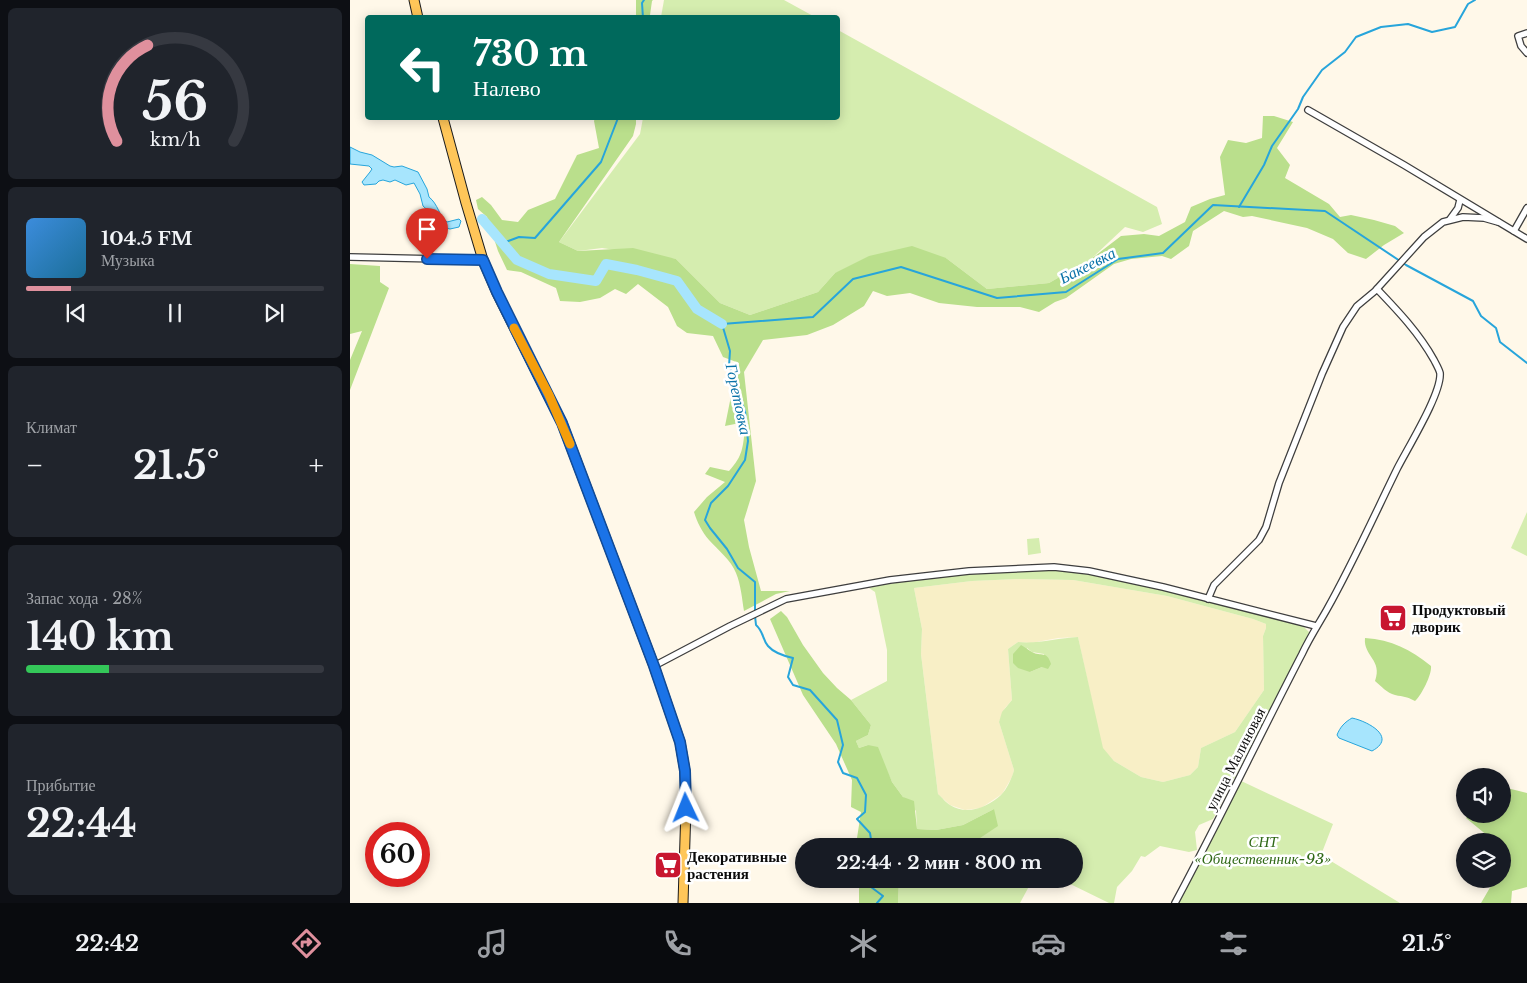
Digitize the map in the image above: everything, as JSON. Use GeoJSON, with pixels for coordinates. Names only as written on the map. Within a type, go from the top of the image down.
{"type":"FeatureCollection","features":[{"type":"Feature","properties":{"kind":"main road"},"geometry":{"type":"LineString","coordinates":[[414,0],[417,15]]}},
{"type":"Feature","properties":{"kind":"main road"},"geometry":{"type":"LineString","coordinates":[[444,120],[483,260],[562,423],[654,666],[680,742],[685,771],[686,808],[683,903]]}},
{"type":"Feature","properties":{"kind":"street"},"geometry":{"type":"LineString","coordinates":[[1527,33],[1518,36],[1521,46],[1527,53]]}},
{"type":"Feature","properties":{"kind":"street"},"geometry":{"type":"LineString","coordinates":[[1308,110],[1404,164],[1460,200],[1527,239]]}},
{"type":"Feature","properties":{"kind":"street"},"geometry":{"type":"LineString","coordinates":[[1450,220],[1458,208],[1460,200]]}},
{"type":"Feature","properties":{"kind":"street"},"geometry":{"type":"LineString","coordinates":[[1514,232],[1527,208]]}},
{"type":"Feature","properties":{"kind":"street"},"geometry":{"type":"LineString","coordinates":[[1208,599],[1214,585],[1259,540],[1266,527],[1279,483],[1322,374],[1343,327],[1357,306],[1377,289],[1424,237],[1443,222],[1463,217],[1473,217],[1498,222]]}},
{"type":"Feature","properties":{"kind":"street"},"geometry":{"type":"LineString","coordinates":[[350,257],[483,260]]}},
{"type":"Feature","properties":{"kind":"street","name":"улица Малиновая"},"geometry":{"type":"LineString","coordinates":[[1174,903],[1240,778],[1316,626],[1326,612],[1440,383],[1440,371],[1427,349],[1404,317],[1377,289]]}},
{"type":"Feature","properties":{"kind":"street"},"geometry":{"type":"LineString","coordinates":[[654,666],[786,599],[890,580],[969,571],[1054,567],[1088,571],[1163,587],[1316,626]]}},
{"type":"Feature","properties":{"kind":"shaded area"},"geometry":{"type":"Polygon","coordinates":[[[1020,579],[1073,580],[1167,596],[1266,624],[1263,636],[1264,690],[1235,732],[1201,748],[1198,767],[1190,775],[1163,782],[1141,777],[1114,761],[1102,748],[1078,637],[1058,638],[1031,643],[1018,642],[1008,649],[1012,700],[1005,708],[999,722],[1014,770],[1012,777],[1002,794],[981,808],[965,810],[950,805],[938,794],[921,654],[922,629],[914,588],[972,581],[1020,579]]]}},
{"type":"Feature","properties":{"kind":"green space"},"geometry":{"type":"Polygon","coordinates":[[[636,0],[653,0],[650,15],[636,15],[636,0]]]}},
{"type":"Feature","properties":{"kind":"green space"},"geometry":{"type":"Polygon","coordinates":[[[664,0],[784,0],[811,15],[661,15],[664,0]]]}},
{"type":"Feature","properties":{"kind":"green space"},"geometry":{"type":"Polygon","coordinates":[[[840,31],[1157,207],[1162,224],[1143,232],[1125,227],[1091,259],[1049,283],[987,289],[946,258],[835,273],[818,292],[750,315],[720,303],[676,259],[602,248],[578,251],[559,242],[640,134],[643,120],[840,120],[840,31]]]}},
{"type":"Feature","properties":{"kind":"green space"},"geometry":{"type":"Polygon","coordinates":[[[1263,116],[1274,116],[1293,122],[1277,148],[1290,165],[1285,178],[1329,204],[1340,217],[1351,215],[1374,220],[1395,226],[1404,233],[1366,259],[1348,253],[1333,239],[1307,228],[1252,216],[1243,217],[1224,211],[1193,231],[1189,246],[1171,259],[1162,256],[1131,259],[1114,264],[1066,298],[1055,302],[1039,312],[1020,307],[977,307],[939,303],[910,293],[887,296],[873,291],[864,306],[833,325],[807,335],[763,340],[744,372],[756,481],[744,520],[761,591],[790,591],[776,594],[744,611],[739,582],[734,568],[704,534],[694,512],[707,497],[725,482],[705,474],[710,467],[729,471],[742,451],[745,427],[740,423],[725,426],[739,363],[723,357],[713,336],[687,333],[677,326],[668,307],[638,284],[626,294],[615,289],[600,298],[580,302],[560,301],[556,288],[521,272],[507,270],[498,251],[487,217],[478,209],[476,200],[482,197],[491,205],[502,220],[518,222],[528,210],[555,199],[577,155],[599,148],[594,120],[636,120],[633,136],[559,242],[578,251],[633,248],[676,259],[720,303],[750,315],[818,292],[835,273],[869,256],[912,246],[946,258],[987,289],[1049,283],[1091,259],[1121,236],[1144,234],[1159,236],[1185,222],[1191,207],[1225,195],[1220,157],[1228,140],[1246,143],[1262,138],[1263,116]]]}},
{"type":"Feature","properties":{"kind":"green space"},"geometry":{"type":"Polygon","coordinates":[[[350,264],[380,266],[380,282],[389,288],[350,390],[350,360],[362,331],[350,334],[350,264]]]}},
{"type":"Feature","properties":{"kind":"green space"},"geometry":{"type":"Polygon","coordinates":[[[1527,512],[1527,556],[1511,548],[1527,512]]]}},
{"type":"Feature","properties":{"kind":"green space"},"geometry":{"type":"Polygon","coordinates":[[[1039,538],[1041,553],[1028,555],[1027,539],[1039,538]]]}},
{"type":"Feature","properties":{"kind":"green space"},"geometry":{"type":"Polygon","coordinates":[[[1055,570],[1116,578],[1303,626],[1309,632],[1213,819],[1199,825],[1195,832],[1197,850],[1189,852],[1160,846],[1145,857],[1141,856],[1132,871],[1117,887],[1114,903],[1109,903],[1078,888],[1083,888],[1083,838],[978,838],[994,809],[963,825],[936,830],[917,829],[916,811],[892,782],[885,767],[868,745],[859,748],[856,741],[868,735],[871,725],[851,700],[887,681],[887,650],[875,592],[869,588],[938,577],[1055,570]],[[1020,579],[972,581],[914,588],[922,629],[921,654],[938,794],[948,804],[963,810],[977,809],[984,806],[1003,793],[1012,776],[1014,770],[999,722],[1002,712],[1012,700],[1008,649],[1018,642],[1078,637],[1103,748],[1114,761],[1141,777],[1163,782],[1190,775],[1198,767],[1201,748],[1235,732],[1264,690],[1263,636],[1266,624],[1167,596],[1073,580],[1020,579]],[[1027,648],[1030,672],[1042,667],[1044,654],[1032,652],[1027,648]]]}},
{"type":"Feature","properties":{"kind":"green space"},"geometry":{"type":"Polygon","coordinates":[[[781,611],[787,617],[803,645],[823,673],[851,700],[871,725],[868,735],[856,741],[859,748],[868,745],[878,747],[892,782],[903,797],[914,801],[917,829],[936,830],[963,825],[994,809],[998,826],[980,838],[857,838],[861,812],[851,807],[852,780],[836,744],[803,695],[770,619],[781,611]]]}},
{"type":"Feature","properties":{"kind":"green space"},"geometry":{"type":"Polygon","coordinates":[[[1365,638],[1400,646],[1431,666],[1426,685],[1415,701],[1389,693],[1375,681],[1377,668],[1365,644],[1365,638]]]}},
{"type":"Feature","properties":{"kind":"green space"},"geometry":{"type":"Polygon","coordinates":[[[1021,645],[1032,652],[1046,655],[1051,664],[1048,669],[1042,667],[1030,672],[1018,668],[1013,663],[1013,654],[1021,645]]]}},
{"type":"Feature","properties":{"kind":"green space","name":"СНТ «Общественник-93»"},"geometry":{"type":"Polygon","coordinates":[[[1237,779],[1333,824],[1321,855],[1400,903],[1177,903],[1237,779]]]}},
{"type":"Feature","properties":{"kind":"green space"},"geometry":{"type":"Polygon","coordinates":[[[1511,789],[1527,793],[1527,887],[1512,891],[1511,903],[1481,903],[1490,888],[1511,888],[1511,833],[1484,833],[1472,823],[1511,823],[1511,789]]]}},
{"type":"Feature","properties":{"kind":"green space"},"geometry":{"type":"Polygon","coordinates":[[[859,888],[899,888],[898,903],[859,903],[859,888]]]}},
{"type":"Feature","properties":{"kind":"green space"},"geometry":{"type":"Polygon","coordinates":[[[899,888],[1028,888],[1020,903],[898,903],[899,888]]]}},
{"type":"Feature","properties":{"kind":"water"},"geometry":{"type":"Polygon","coordinates":[[[350,147],[372,155],[390,166],[402,166],[418,172],[429,197],[442,217],[447,222],[459,219],[461,221],[459,227],[450,229],[442,227],[435,217],[423,206],[420,194],[414,183],[406,185],[395,180],[390,182],[383,180],[376,184],[364,185],[362,182],[372,169],[369,166],[350,164],[350,147]]]}},
{"type":"Feature","properties":{"kind":"water"},"geometry":{"type":"Polygon","coordinates":[[[1352,718],[1365,722],[1377,730],[1382,740],[1379,746],[1372,751],[1339,738],[1337,735],[1340,730],[1352,718]]]}},
{"type":"Feature","properties":{"kind":"waterway"},"geometry":{"type":"LineString","coordinates":[[643,15],[642,3],[644,0]]}},
{"type":"Feature","properties":{"kind":"waterway"},"geometry":{"type":"LineString","coordinates":[[1239,207],[1264,165],[1272,146],[1298,109],[1303,97],[1322,70],[1345,52],[1356,37],[1381,27],[1408,24],[1432,32],[1455,27],[1468,4],[1475,0]]}},
{"type":"Feature","properties":{"kind":"waterway"},"geometry":{"type":"LineString","coordinates":[[503,243],[519,237],[535,238],[601,162],[617,120]]}},
{"type":"Feature","properties":{"kind":"waterway","name":"Бакеевка"},"geometry":{"type":"LineString","coordinates":[[755,611],[755,582],[738,568],[727,549],[705,520],[711,503],[728,486],[745,460],[748,441],[745,411],[738,394],[737,381],[729,366],[730,351],[722,324],[813,317],[853,279],[901,267],[997,298],[1066,292],[1118,259],[1163,253],[1213,205],[1325,211],[1406,265],[1473,301],[1481,316],[1496,328],[1500,342],[1527,363]]}},
{"type":"Feature","properties":{"kind":"waterway","name":"Горетовка"},"geometry":{"type":"LineString","coordinates":[[482,219],[517,260],[549,274],[596,281],[606,264],[677,281],[697,309],[722,324]]}},
{"type":"Feature","properties":{"kind":"waterway","name":"Горетовка"},"geometry":{"type":"LineString","coordinates":[[755,616],[756,625],[768,646],[776,652],[793,658],[788,677],[793,685],[810,690],[837,720],[843,745],[838,762],[843,773],[857,778],[866,795],[865,812],[857,819],[870,833],[871,838]]}},
{"type":"Feature","properties":{"kind":"waterway","name":"Горетовка"},"geometry":{"type":"LineString","coordinates":[[872,888],[883,896],[877,903]]}},
{"type":"Feature","properties":{"kind":"slow traffic"},"geometry":{"type":"LineString","coordinates":[[514,328],[549,395],[570,444]]}},
{"type":"Feature","properties":{"kind":"place","name":"Продуктовый дворик"},"geometry":{"type":"Point","coordinates":[1393,618]}},
{"type":"Feature","properties":{"kind":"place","name":"Декоративные растения"},"geometry":{"type":"Point","coordinates":[668,865]}},
{"type":"Feature","properties":{"kind":"route"},"geometry":{"type":"LineString","coordinates":[[427,259],[483,260],[514,327],[549,395],[584,479],[654,666],[680,742],[685,771],[686,808]]}}]}
